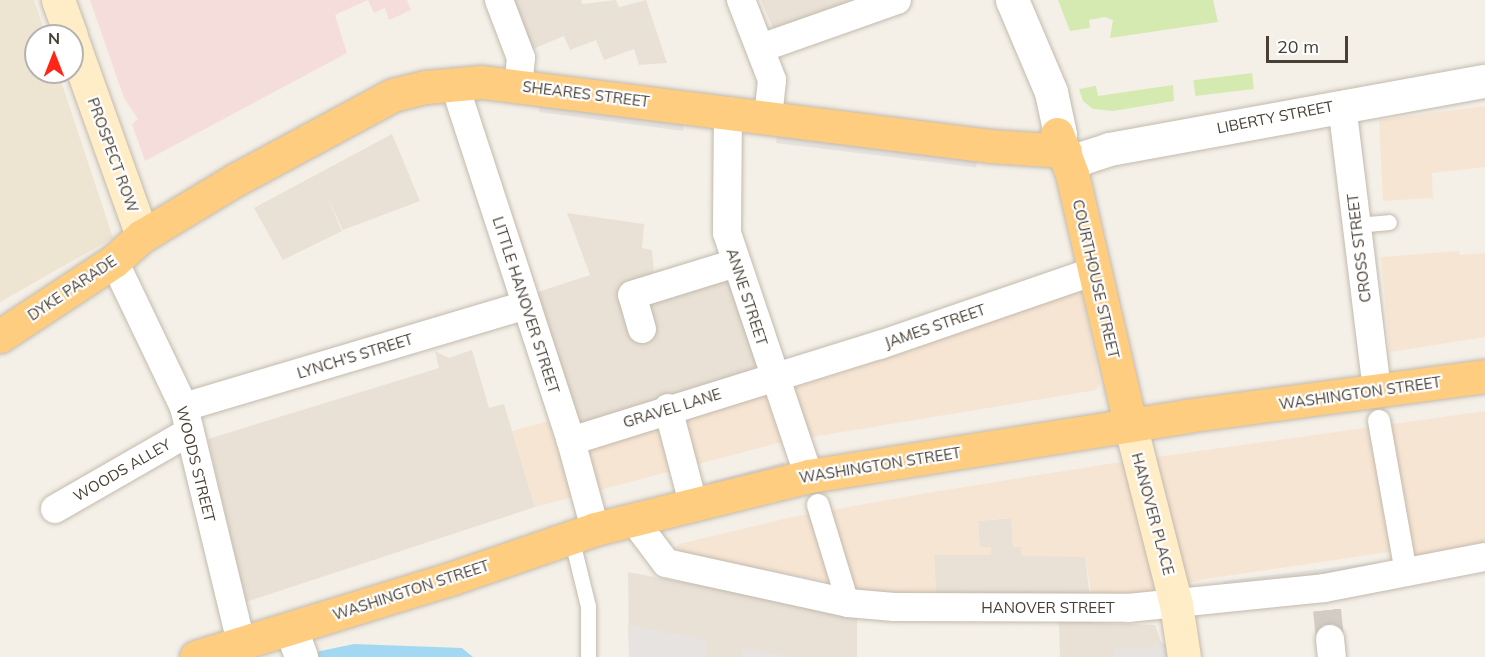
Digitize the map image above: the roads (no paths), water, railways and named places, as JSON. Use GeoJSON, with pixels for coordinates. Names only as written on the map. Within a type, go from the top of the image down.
{"type":"FeatureCollection","features":[{"type":"Feature","properties":{"kind":"highway","name":"SHEARES STREET"},"geometry":{"type":"LineString","coordinates":[[142,236],[235,180],[393,95],[454,82],[518,86],[728,111],[990,146],[1065,151]]}},
{"type":"Feature","properties":{"kind":"highway","name":"COURTHOUSE STREET"},"geometry":{"type":"LineString","coordinates":[[1065,151],[1130,424]]}},
{"type":"Feature","properties":{"kind":"highway","name":"DYKE PARADE"},"geometry":{"type":"LineString","coordinates":[[0,336],[114,261],[142,236]]}},
{"type":"Feature","properties":{"kind":"highway","name":"WASHINGTON STREET"},"geometry":{"type":"LineString","coordinates":[[196,657],[241,642],[298,647],[583,533],[693,503],[814,490],[1130,424],[1378,406],[1485,376]]}},
{"type":"Feature","properties":{"kind":"main road","name":"PROSPECT ROW"},"geometry":{"type":"LineString","coordinates":[[58,0],[66,24]]}},
{"type":"Feature","properties":{"kind":"main road","name":"PROSPECT ROW"},"geometry":{"type":"LineString","coordinates":[[84,74],[142,236]]}},
{"type":"Feature","properties":{"kind":"main road","name":"HANOVER PLACE"},"geometry":{"type":"LineString","coordinates":[[1130,424],[1176,604],[1184,657]]}},
{"type":"Feature","properties":{"kind":"street"},"geometry":{"type":"LineString","coordinates":[[499,0],[521,58],[518,86]]}},
{"type":"Feature","properties":{"kind":"street"},"geometry":{"type":"LineString","coordinates":[[741,0],[772,80],[780,118]]}},
{"type":"Feature","properties":{"kind":"street"},"geometry":{"type":"LineString","coordinates":[[761,48],[897,0]]}},
{"type":"Feature","properties":{"kind":"street"},"geometry":{"type":"LineString","coordinates":[[1012,0],[1051,92],[1065,151]]}},
{"type":"Feature","properties":{"kind":"street","name":"LIBERTY STREET"},"geometry":{"type":"LineString","coordinates":[[1065,151],[1082,158],[1109,149],[1342,105],[1485,81]]}},
{"type":"Feature","properties":{"kind":"street","name":"LITTLE HANOVER STREET"},"geometry":{"type":"LineString","coordinates":[[454,82],[571,441],[583,533]]}},
{"type":"Feature","properties":{"kind":"street","name":"CROSS STREET"},"geometry":{"type":"LineString","coordinates":[[1342,105],[1378,406]]}},
{"type":"Feature","properties":{"kind":"street","name":"ANNE STREET"},"geometry":{"type":"LineString","coordinates":[[728,111],[728,232],[773,378],[814,490]]}},
{"type":"Feature","properties":{"kind":"street","name":"WOODS STREET"},"geometry":{"type":"LineString","coordinates":[[114,261],[186,419],[241,642]]}},
{"type":"Feature","properties":{"kind":"street"},"geometry":{"type":"LineString","coordinates":[[642,329],[632,295],[736,263]]}},
{"type":"Feature","properties":{"kind":"street","name":"JAMES STREET"},"geometry":{"type":"LineString","coordinates":[[773,378],[1095,271]]}},
{"type":"Feature","properties":{"kind":"street","name":"LYNCH'S STREET"},"geometry":{"type":"LineString","coordinates":[[186,419],[526,304]]}},
{"type":"Feature","properties":{"kind":"street","name":"GRAVEL LANE"},"geometry":{"type":"LineString","coordinates":[[571,441],[668,408],[773,378]]}},
{"type":"Feature","properties":{"kind":"street"},"geometry":{"type":"LineString","coordinates":[[1378,406],[1406,573]]}},
{"type":"Feature","properties":{"kind":"street"},"geometry":{"type":"LineString","coordinates":[[668,408],[693,503]]}},
{"type":"Feature","properties":{"kind":"street","name":"WOODS ALLEY"},"geometry":{"type":"LineString","coordinates":[[55,509],[186,419]]}},
{"type":"Feature","properties":{"kind":"street"},"geometry":{"type":"LineString","coordinates":[[814,490],[865,610]]}},
{"type":"Feature","properties":{"kind":"street","name":"HANOVER STREET"},"geometry":{"type":"LineString","coordinates":[[633,519],[666,563],[865,610],[1128,608],[1176,604],[1326,599],[1406,573],[1485,557]]}},
{"type":"Feature","properties":{"kind":"lane"},"geometry":{"type":"LineString","coordinates":[[1356,225],[1389,222]]}},
{"type":"Feature","properties":{"kind":"lane"},"geometry":{"type":"LineString","coordinates":[[583,533],[588,606],[588,657]]}},
{"type":"Feature","properties":{"kind":"water"},"geometry":{"type":"Polygon","coordinates":[[[354,644],[462,648],[473,657],[292,657],[354,644]]]}},
{"type":"Feature","properties":{"kind":"tunnel"},"geometry":{"type":"LineString","coordinates":[[1327,610],[1330,639]]}}]}
